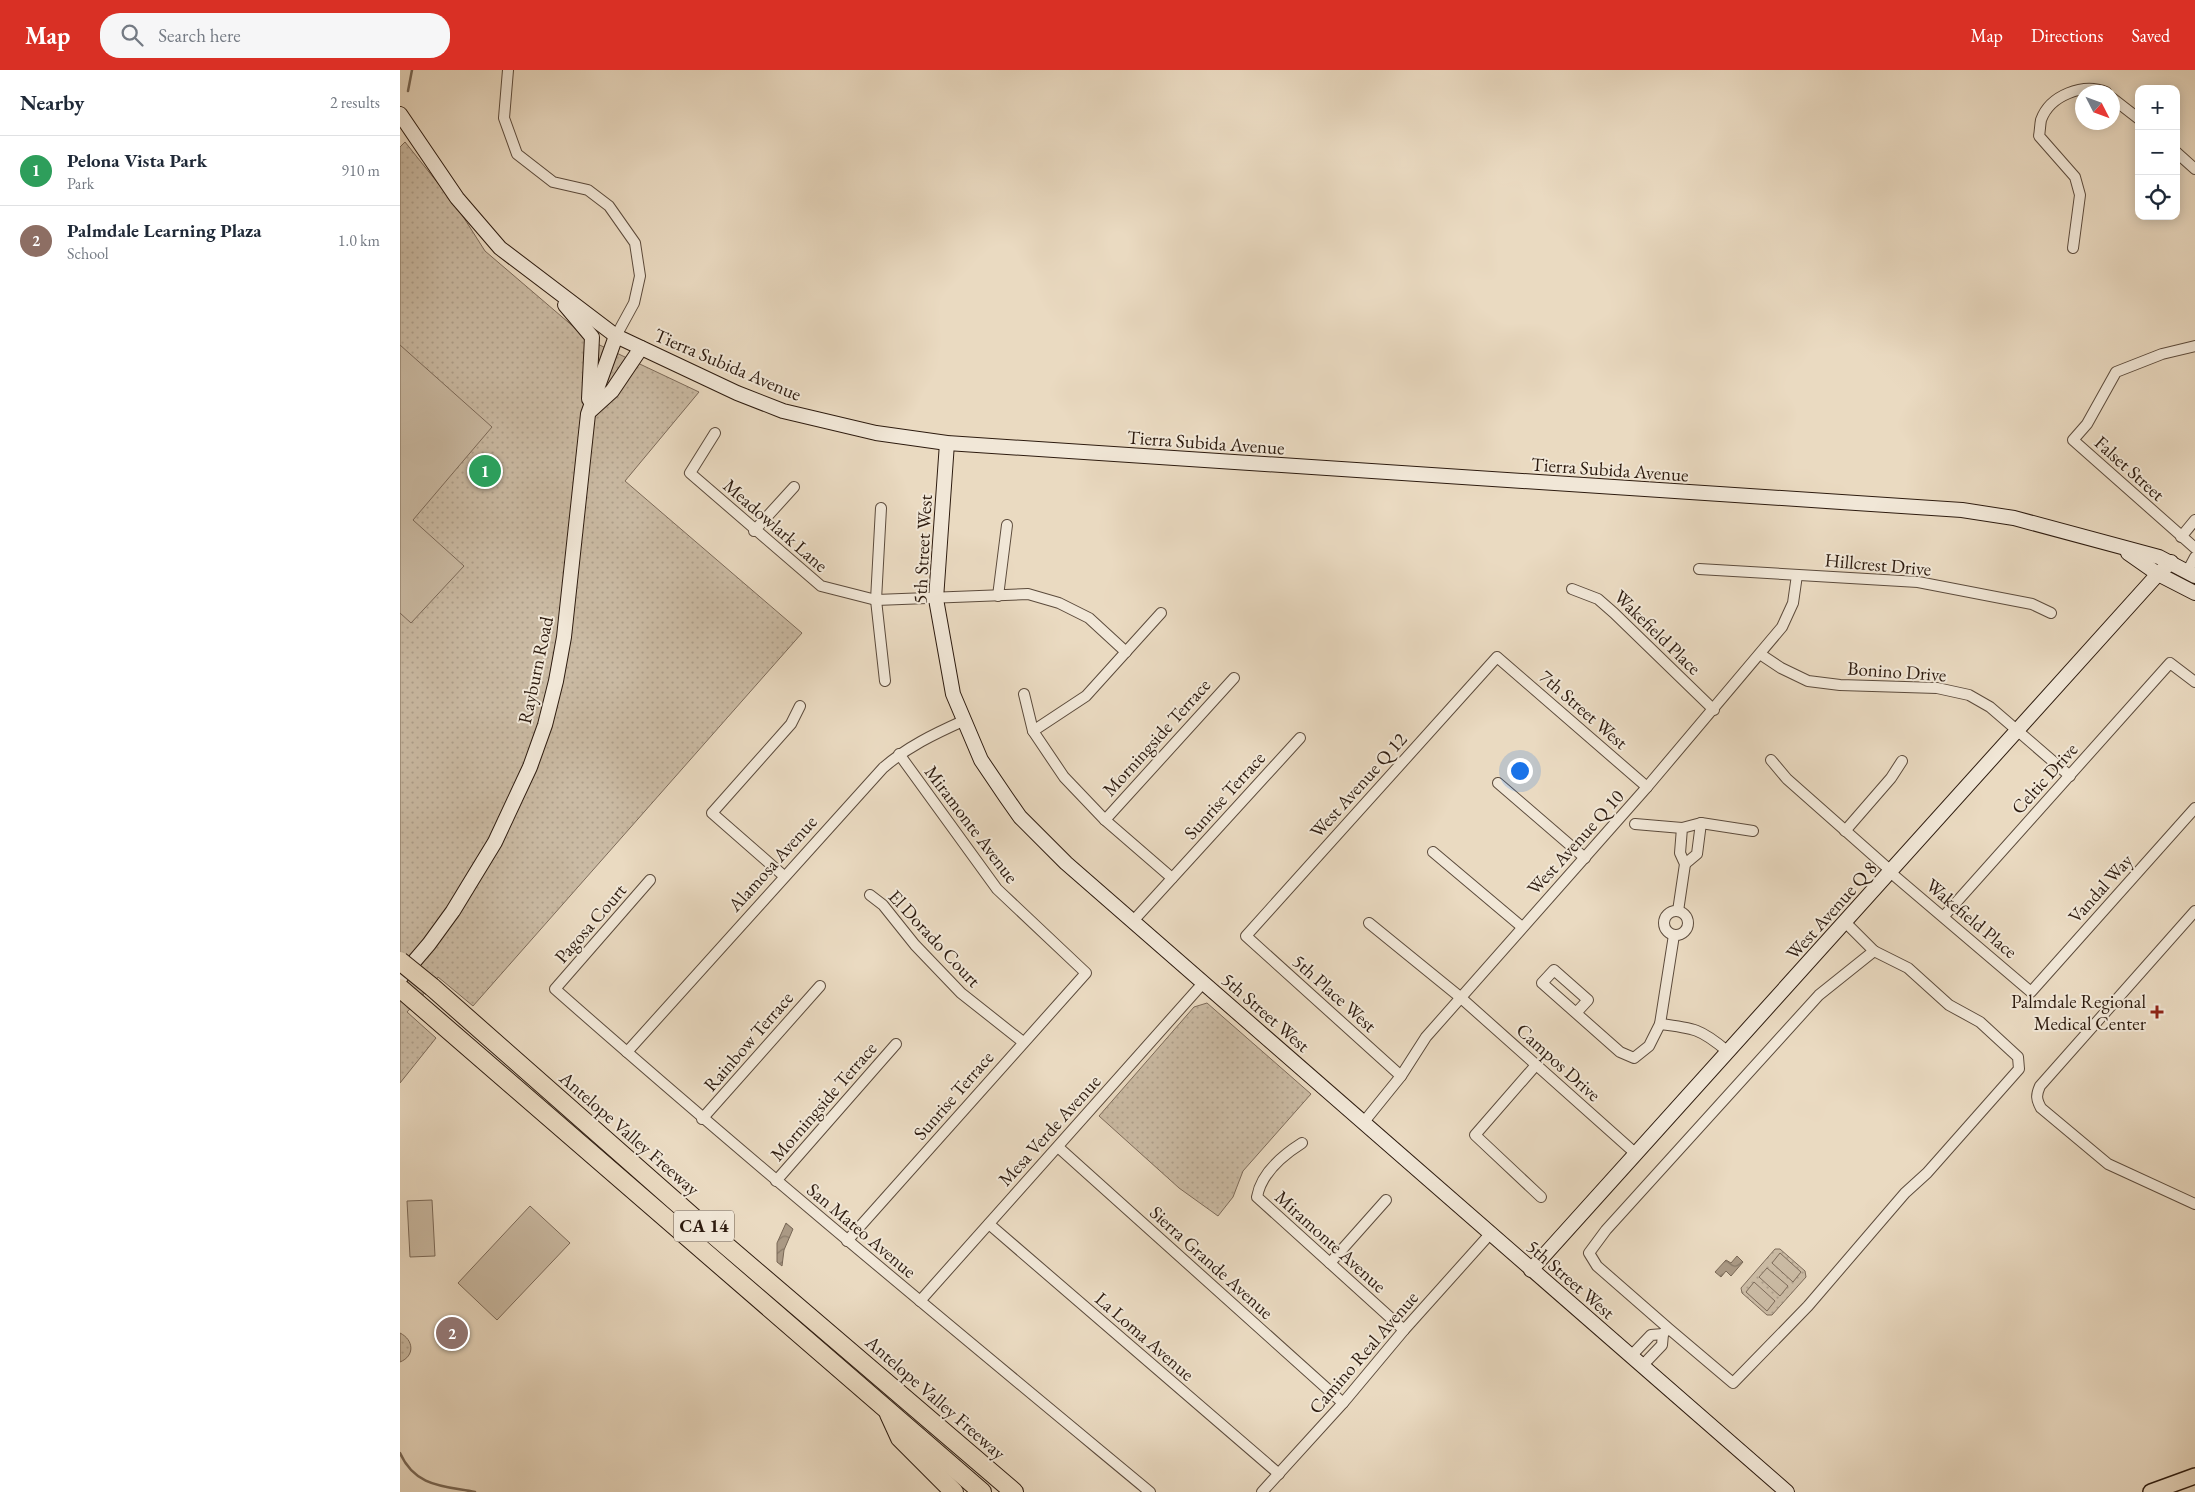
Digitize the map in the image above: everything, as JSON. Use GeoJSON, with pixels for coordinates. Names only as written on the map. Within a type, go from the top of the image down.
{"type":"FeatureCollection","features":[{"type":"Feature","properties":{"kind":"highway","name":"Antelope Valley Freeway"},"geometry":{"type":"LineString","coordinates":[[400,961],[702,1225],[1014,1492]]}},
{"type":"Feature","properties":{"kind":"highway","name":"CA 14"},"geometry":{"type":"LineString","coordinates":[[400,988],[982,1492]]}},
{"type":"Feature","properties":{"kind":"highway"},"geometry":{"type":"LineString","coordinates":[[887,1409],[900,1438],[954,1492]]}},
{"type":"Feature","properties":{"kind":"highway"},"geometry":{"type":"LineString","coordinates":[[979,1461],[1007,1474],[1028,1492]]}},
{"type":"Feature","properties":{"kind":"main road"},"geometry":{"type":"LineString","coordinates":[[2151,1492],[2195,1476]]}},
{"type":"Feature","properties":{"kind":"street"},"geometry":{"type":"LineString","coordinates":[[508,70],[504,118],[517,154],[552,182],[588,190],[602,200],[609,206],[635,243],[640,276],[634,303],[616,336]]}},
{"type":"Feature","properties":{"kind":"street"},"geometry":{"type":"LineString","coordinates":[[2073,248],[2080,195],[2075,177],[2039,136],[2041,119],[2059,96],[2075,92]]}},
{"type":"Feature","properties":{"kind":"street"},"geometry":{"type":"LineString","coordinates":[[2120,104],[2135,116]]}},
{"type":"Feature","properties":{"kind":"street","name":"Tierra Subida Avenue"},"geometry":{"type":"LineString","coordinates":[[400,114],[457,198],[479,226],[500,248],[550,287],[616,336],[737,393],[783,411],[876,433],[947,443],[1962,510],[2014,518],[2098,539],[2121,548],[2159,557],[2191,574]]}},
{"type":"Feature","properties":{"kind":"street"},"geometry":{"type":"LineString","coordinates":[[2180,156],[2195,169]]}},
{"type":"Feature","properties":{"kind":"street"},"geometry":{"type":"LineString","coordinates":[[550,287],[592,337],[588,414]]}},
{"type":"Feature","properties":{"kind":"street","name":"Rayburn Road"},"geometry":{"type":"LineString","coordinates":[[400,978],[429,944],[453,911],[495,842],[530,767],[545,725],[564,637],[588,414],[616,336]]}},
{"type":"Feature","properties":{"kind":"street","name":"Falset Street"},"geometry":{"type":"LineString","coordinates":[[2181,537],[2073,440],[2087,424],[2116,372],[2162,354],[2195,346]]}},
{"type":"Feature","properties":{"kind":"street"},"geometry":{"type":"LineString","coordinates":[[588,414],[612,391],[641,348]]}},
{"type":"Feature","properties":{"kind":"street","name":"Meadowlark Lane"},"geometry":{"type":"LineString","coordinates":[[715,433],[690,473],[754,531],[821,586],[876,600],[1028,594],[1059,603],[1089,618],[1126,652]]}},
{"type":"Feature","properties":{"kind":"street","name":"5th Street West"},"geometry":{"type":"LineString","coordinates":[[947,443],[936,599],[946,665],[954,694],[981,760],[1020,817],[1066,863],[1134,920],[1363,1123],[1787,1492]]}},
{"type":"Feature","properties":{"kind":"street"},"geometry":{"type":"LineString","coordinates":[[754,531],[794,487]]}},
{"type":"Feature","properties":{"kind":"street"},"geometry":{"type":"LineString","coordinates":[[881,508],[876,600],[885,681]]}},
{"type":"Feature","properties":{"kind":"street"},"geometry":{"type":"LineString","coordinates":[[2195,520],[2181,537],[2195,548]]}},
{"type":"Feature","properties":{"kind":"street"},"geometry":{"type":"LineString","coordinates":[[998,596],[1006,525]]}},
{"type":"Feature","properties":{"kind":"street","name":"Tierra Subida Avenue"},"geometry":{"type":"LineString","coordinates":[[2121,548],[2158,574],[2195,593]]}},
{"type":"Feature","properties":{"kind":"street"},"geometry":{"type":"LineString","coordinates":[[2191,574],[2195,557]]}},
{"type":"Feature","properties":{"kind":"street","name":"West Avenue Q 8"},"geometry":{"type":"LineString","coordinates":[[1531,1270],[2158,574],[2171,562]]}},
{"type":"Feature","properties":{"kind":"street","name":"Hillcrest Drive"},"geometry":{"type":"LineString","coordinates":[[1699,569],[1918,582],[2032,604],[2051,613]]}},
{"type":"Feature","properties":{"kind":"street","name":"West Avenue Q 10"},"geometry":{"type":"LineString","coordinates":[[1363,1123],[1402,1076],[1426,1037],[1714,710],[1782,627],[1793,603],[1798,575]]}},
{"type":"Feature","properties":{"kind":"street","name":"Wakefield Place"},"geometry":{"type":"LineString","coordinates":[[1572,589],[1598,599],[1714,710]]}},
{"type":"Feature","properties":{"kind":"street"},"geometry":{"type":"LineString","coordinates":[[1033,731],[1086,696],[1161,614]]}},
{"type":"Feature","properties":{"kind":"street","name":"Bonino Drive"},"geometry":{"type":"LineString","coordinates":[[1760,654],[1781,668],[1808,681],[1840,685],[1936,688],[1969,696],[1990,707],[2070,776]]}},
{"type":"Feature","properties":{"kind":"street","name":"7th Street West"},"geometry":{"type":"LineString","coordinates":[[1497,657],[1647,787]]}},
{"type":"Feature","properties":{"kind":"street","name":"West Avenue Q 12"},"geometry":{"type":"LineString","coordinates":[[1246,936],[1497,657]]}},
{"type":"Feature","properties":{"kind":"street","name":"Celtic Drive"},"geometry":{"type":"LineString","coordinates":[[1944,916],[2170,663],[2195,682]]}},
{"type":"Feature","properties":{"kind":"street","name":"Morningside Terrace"},"geometry":{"type":"LineString","coordinates":[[1105,820],[1234,678]]}},
{"type":"Feature","properties":{"kind":"street"},"geometry":{"type":"LineString","coordinates":[[1024,694],[1033,731],[1064,777],[1105,820],[1172,878]]}},
{"type":"Feature","properties":{"kind":"street"},"geometry":{"type":"LineString","coordinates":[[784,876],[712,813],[791,724],[800,706]]}},
{"type":"Feature","properties":{"kind":"street","name":"Alamosa Avenue"},"geometry":{"type":"LineString","coordinates":[[627,1052],[856,796],[899,754],[932,735],[964,721]]}},
{"type":"Feature","properties":{"kind":"street","name":"Sunrise Terrace"},"geometry":{"type":"LineString","coordinates":[[1134,920],[1300,738]]}},
{"type":"Feature","properties":{"kind":"street","name":"Miramonte Avenue"},"geometry":{"type":"LineString","coordinates":[[899,754],[997,889],[1086,973]]}},
{"type":"Feature","properties":{"kind":"street","name":"Wakefield Place"},"geometry":{"type":"LineString","coordinates":[[1771,760],[1787,780],[1890,872],[2032,992]]}},
{"type":"Feature","properties":{"kind":"street"},"geometry":{"type":"LineString","coordinates":[[1845,831],[1891,778],[1902,762]]}},
{"type":"Feature","properties":{"kind":"street"},"geometry":{"type":"LineString","coordinates":[[1498,784],[1585,858]]}},
{"type":"Feature","properties":{"kind":"street","name":"Vandal Way"},"geometry":{"type":"LineString","coordinates":[[2032,992],[2195,808]]}},
{"type":"Feature","properties":{"kind":"street"},"geometry":{"type":"LineString","coordinates":[[1685,864],[1697,854],[1701,823]]}},
{"type":"Feature","properties":{"kind":"street"},"geometry":{"type":"LineString","coordinates":[[1635,824],[1682,828],[1701,823],[1754,830]]}},
{"type":"Feature","properties":{"kind":"street"},"geometry":{"type":"LineString","coordinates":[[1678,910],[1685,864],[1680,853],[1682,828]]}},
{"type":"Feature","properties":{"kind":"street"},"geometry":{"type":"LineString","coordinates":[[1433,852],[1522,927]]}},
{"type":"Feature","properties":{"kind":"street","name":"Pagosa Court"},"geometry":{"type":"LineString","coordinates":[[556,989],[650,880]]}},
{"type":"Feature","properties":{"kind":"street","name":"El Dorado Court"},"geometry":{"type":"LineString","coordinates":[[870,895],[883,905],[915,945],[961,993],[1023,1042]]}},
{"type":"Feature","properties":{"kind":"street"},"geometry":{"type":"LineString","coordinates":[[1678,910],[1684,914],[1688,923],[1685,931],[1674,935],[1667,932],[1663,922],[1666,914],[1678,910]]}},
{"type":"Feature","properties":{"kind":"street"},"geometry":{"type":"LineString","coordinates":[[2195,911],[2040,1086],[2036,1093],[2041,1108],[2108,1164],[2195,1204]]}},
{"type":"Feature","properties":{"kind":"street"},"geometry":{"type":"LineString","coordinates":[[1845,922],[1874,951],[1908,968],[1949,1005],[1980,1022],[2018,1057],[2019,1069],[1927,1173],[1905,1194],[1808,1306],[1733,1383],[1666,1331],[1597,1266],[1588,1254],[1606,1230],[1819,995],[1874,951]]}},
{"type":"Feature","properties":{"kind":"street","name":"Campos Drive"},"geometry":{"type":"LineString","coordinates":[[1369,923],[1460,997],[1635,1153]]}},
{"type":"Feature","properties":{"kind":"street"},"geometry":{"type":"LineString","coordinates":[[1576,1013],[1620,1052],[1634,1058],[1649,1046],[1660,1024],[1674,935]]}},
{"type":"Feature","properties":{"kind":"street","name":"5th Place West"},"geometry":{"type":"LineString","coordinates":[[1246,936],[1402,1076]]}},
{"type":"Feature","properties":{"kind":"street","name":"Sunrise Terrace"},"geometry":{"type":"LineString","coordinates":[[847,1241],[1086,973]]}},
{"type":"Feature","properties":{"kind":"street","name":"Mesa Verde Avenue"},"geometry":{"type":"LineString","coordinates":[[920,1301],[1204,982]]}},
{"type":"Feature","properties":{"kind":"street","name":"Rainbow Terrace"},"geometry":{"type":"LineString","coordinates":[[702,1119],[820,986]]}},
{"type":"Feature","properties":{"kind":"street","name":"San Mateo Avenue"},"geometry":{"type":"LineString","coordinates":[[556,989],[776,1182],[1150,1492]]}},
{"type":"Feature","properties":{"kind":"street"},"geometry":{"type":"LineString","coordinates":[[1660,1024],[1696,1030],[1707,1034],[1727,1051]]}},
{"type":"Feature","properties":{"kind":"street","name":"Morningside Terrace"},"geometry":{"type":"LineString","coordinates":[[776,1182],[896,1044]]}},
{"type":"Feature","properties":{"kind":"street"},"geometry":{"type":"LineString","coordinates":[[1536,1065],[1475,1135],[1541,1197]]}},
{"type":"Feature","properties":{"kind":"street","name":"Miramonte Avenue"},"geometry":{"type":"LineString","coordinates":[[1302,1143],[1289,1151],[1259,1183],[1256,1197],[1404,1330]]}},
{"type":"Feature","properties":{"kind":"street","name":"Sierra Grande Avenue"},"geometry":{"type":"LineString","coordinates":[[1058,1147],[1343,1403]]}},
{"type":"Feature","properties":{"kind":"street"},"geometry":{"type":"LineString","coordinates":[[1330,1263],[1386,1200]]}},
{"type":"Feature","properties":{"kind":"street","name":"La Loma Avenue"},"geometry":{"type":"LineString","coordinates":[[989,1224],[1279,1474]]}},
{"type":"Feature","properties":{"kind":"street","name":"Camino Real Avenue"},"geometry":{"type":"LineString","coordinates":[[1262,1492],[1343,1403],[1404,1330],[1490,1234]]}},
{"type":"Feature","properties":{"kind":"street"},"geometry":{"type":"LineString","coordinates":[[1631,1356],[1651,1335],[1666,1331]]}},
{"type":"Feature","properties":{"kind":"street"},"geometry":{"type":"LineString","coordinates":[[1642,1366],[1662,1345],[1666,1331]]}},
{"type":"Feature","properties":{"kind":"shaded area"},"geometry":{"type":"Polygon","coordinates":[[[405,142],[457,207],[485,251],[589,340],[699,392],[625,481],[802,633],[473,1006],[438,977],[407,1012],[436,1038],[400,1083],[400,147],[405,142]]]}},
{"type":"Feature","properties":{"kind":"shaded area"},"geometry":{"type":"Polygon","coordinates":[[[400,345],[492,427],[413,520],[464,566],[411,623],[400,613],[400,345]]]}},
{"type":"Feature","properties":{"kind":"shaded area"},"geometry":{"type":"Polygon","coordinates":[[[1207,1003],[1311,1094],[1243,1171],[1233,1197],[1218,1216],[1179,1188],[1099,1116],[1194,1007],[1207,1003]]]}},
{"type":"Feature","properties":{"kind":"shaded area"},"geometry":{"type":"Polygon","coordinates":[[[432,1200],[435,1256],[410,1257],[407,1201],[432,1200]]]}},
{"type":"Feature","properties":{"kind":"shaded area"},"geometry":{"type":"Polygon","coordinates":[[[530,1206],[570,1243],[497,1320],[458,1283],[530,1206]]]}},
{"type":"Feature","properties":{"kind":"shaded area"},"geometry":{"type":"Polygon","coordinates":[[[1775,1249],[1780,1249],[1805,1271],[1806,1277],[1772,1315],[1767,1315],[1742,1293],[1741,1288],[1775,1249]]]}},
{"type":"Feature","properties":{"kind":"shaded area"},"geometry":{"type":"Polygon","coordinates":[[[1780,1253],[1801,1272],[1793,1282],[1772,1263],[1780,1253]]]}},
{"type":"Feature","properties":{"kind":"shaded area"},"geometry":{"type":"Polygon","coordinates":[[[1767,1268],[1788,1286],[1780,1296],[1759,1277],[1767,1268]]]}},
{"type":"Feature","properties":{"kind":"shaded area"},"geometry":{"type":"Polygon","coordinates":[[[1754,1282],[1775,1301],[1767,1311],[1746,1292],[1754,1282]]]}},
{"type":"Feature","properties":{"kind":"shaded area"},"geometry":{"type":"Polygon","coordinates":[[[400,1333],[408,1340],[411,1348],[408,1356],[400,1362],[400,1333]]]}},
{"type":"Feature","properties":{"kind":"water"},"geometry":{"type":"Polygon","coordinates":[[[786,1223],[793,1229],[784,1250],[782,1266],[777,1262],[777,1243],[786,1223]]]}},
{"type":"Feature","properties":{"kind":"water"},"geometry":{"type":"Polygon","coordinates":[[[1737,1256],[1743,1262],[1731,1276],[1726,1271],[1721,1277],[1715,1272],[1726,1260],[1731,1263],[1737,1256]]]}},
{"type":"Feature","properties":{"kind":"waterway"},"geometry":{"type":"LineString","coordinates":[[408,91],[412,70]]}},
{"type":"Feature","properties":{"kind":"waterway"},"geometry":{"type":"LineString","coordinates":[[400,1453],[406,1464],[422,1479],[442,1486],[475,1492]]}},
{"type":"Feature","properties":{"kind":"place","name":"Pelona Vista Park"},"geometry":{"type":"Point","coordinates":[485,471]}},
{"type":"Feature","properties":{"kind":"place","name":"Palmdale Regional Medical Center"},"geometry":{"type":"Point","coordinates":[2157,1012]}},
{"type":"Feature","properties":{"kind":"place","name":"Palmdale Learning Plaza"},"geometry":{"type":"Point","coordinates":[452,1333]}}]}
